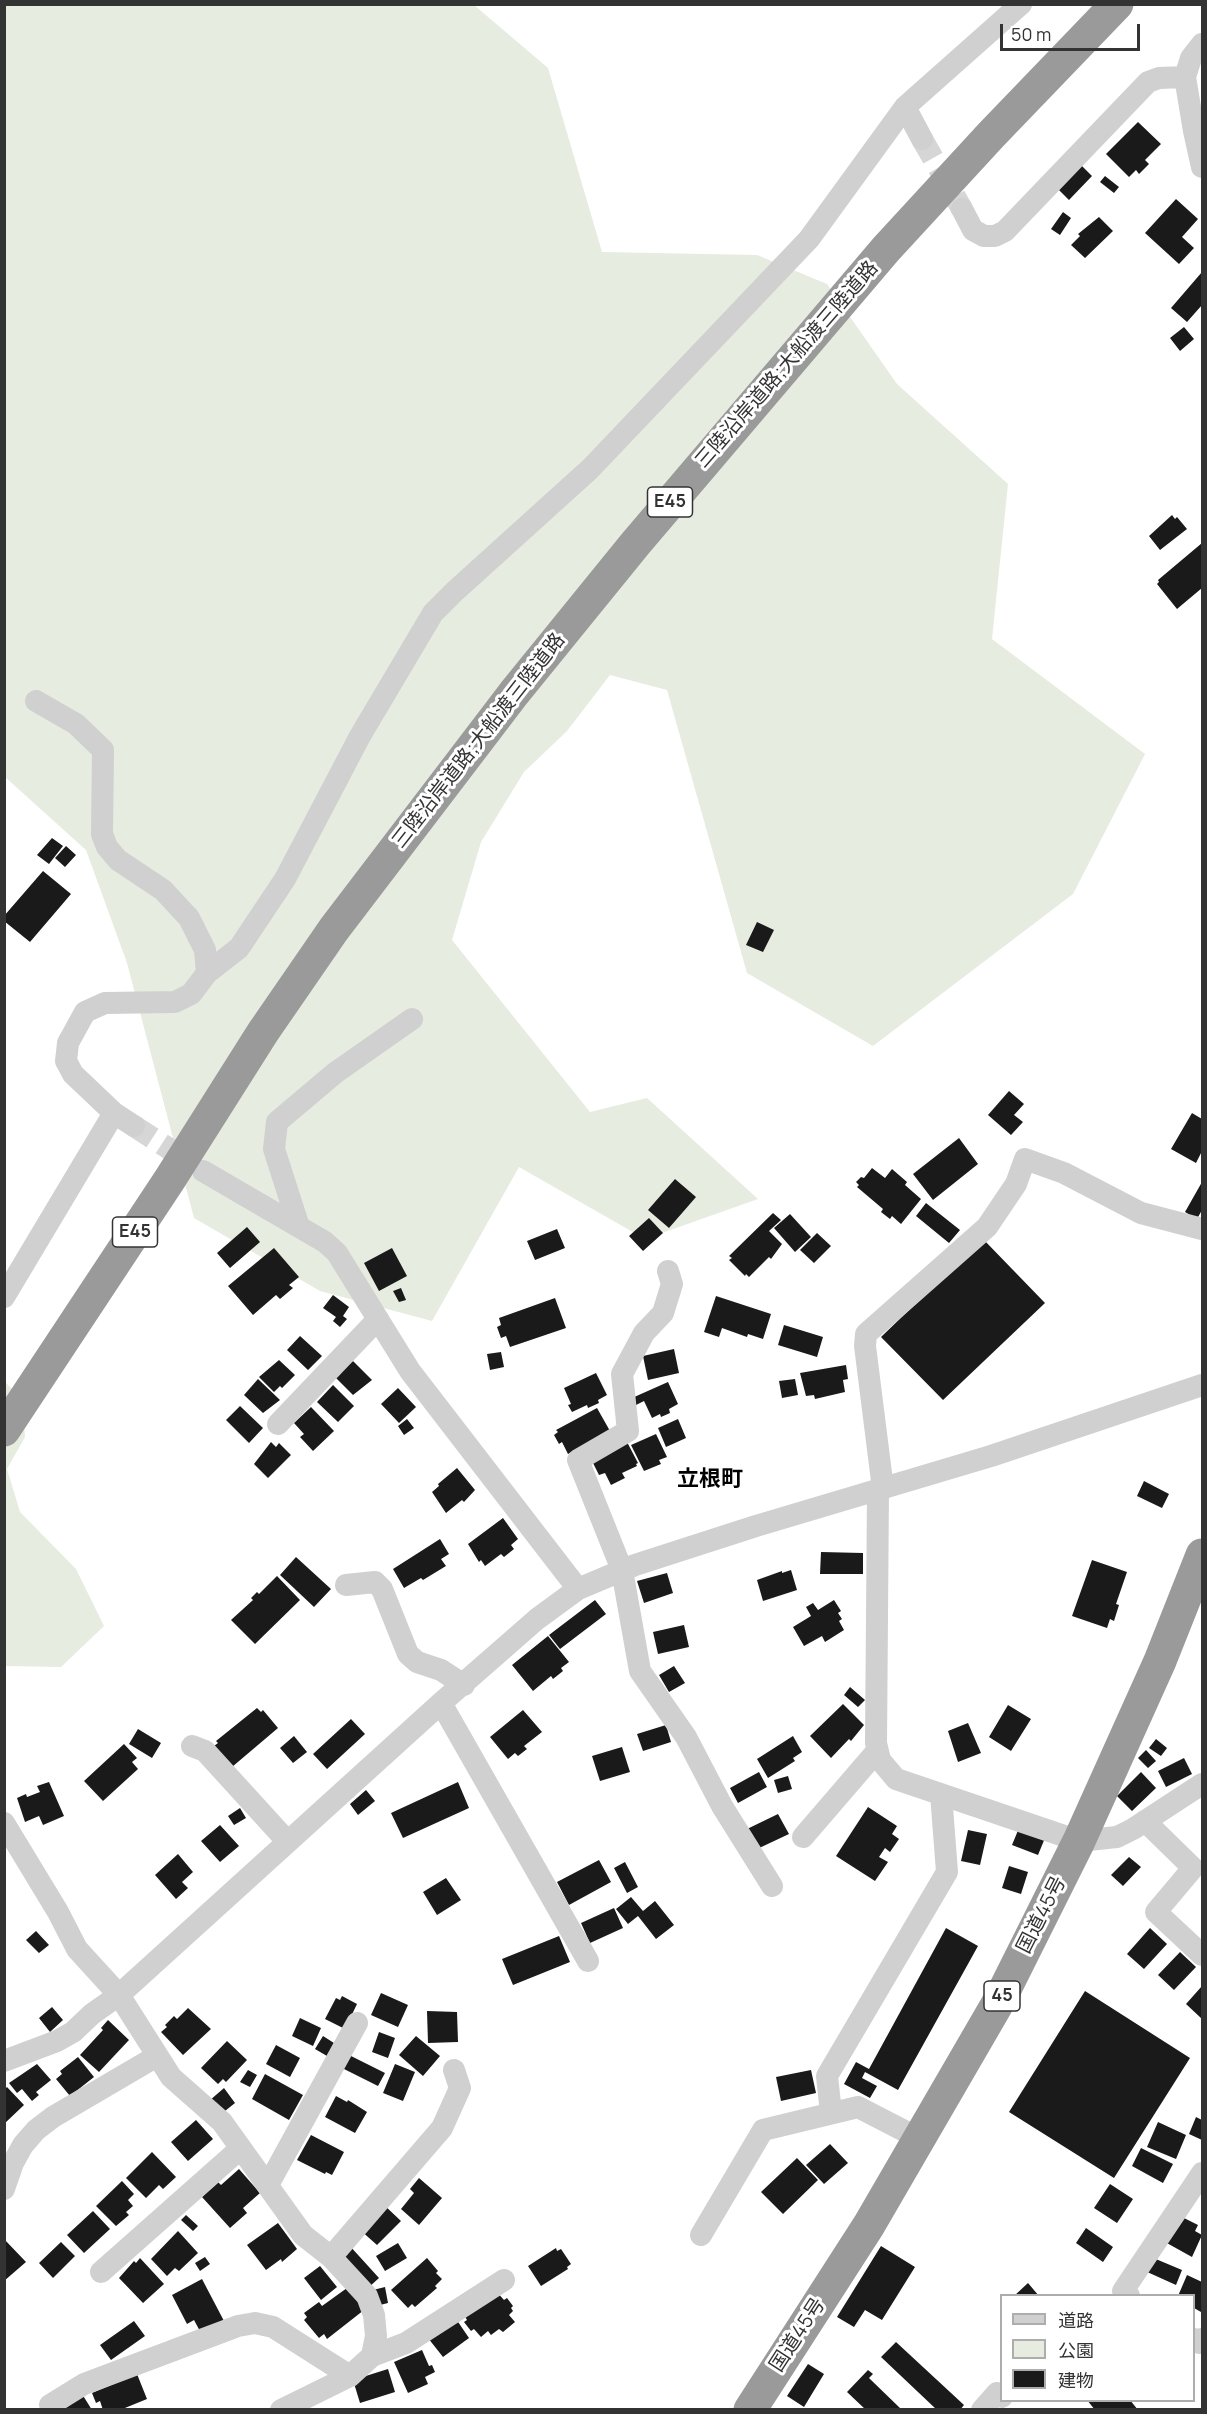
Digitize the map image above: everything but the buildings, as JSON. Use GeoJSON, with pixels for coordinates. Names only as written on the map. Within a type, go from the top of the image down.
{"type":"FeatureCollection","features":[{"type":"Feature","properties":{"kind":"highway","name":"三陸沿岸道路;大船渡三陸道路"},"geometry":{"type":"LineString","coordinates":[[4,1394],[156,1170],[262,1032],[334,929],[507,702],[635,544],[886,249],[991,135],[1117,4]]}},
{"type":"Feature","properties":{"kind":"highway","name":"三陸沿岸道路;大船渡三陸道路"},"geometry":{"type":"LineString","coordinates":[[4,1430],[170,1179],[262,1032]]}},
{"type":"Feature","properties":{"kind":"highway","name":"国道45号"},"geometry":{"type":"LineString","coordinates":[[750,2409],[869,2225],[999,2001],[1079,1841],[1160,1661],[1203,1555]]}},
{"type":"Feature","properties":{"kind":"street"},"geometry":{"type":"LineString","coordinates":[[134,1125],[114,1113],[73,1074],[66,1061],[69,1043],[86,1012],[105,1003],[175,1002],[191,994],[207,973],[239,948],[285,879],[360,736],[433,613],[590,469],[809,239],[906,107],[1021,4]]}},
{"type":"Feature","properties":{"kind":"street"},"geometry":{"type":"LineString","coordinates":[[1203,44],[1191,58],[1185,77],[1203,167]]}},
{"type":"Feature","properties":{"kind":"street"},"geometry":{"type":"LineString","coordinates":[[962,209],[973,230],[984,236],[995,236],[1005,231],[1148,82],[1159,78],[1185,77]]}},
{"type":"Feature","properties":{"kind":"street"},"geometry":{"type":"LineString","coordinates":[[906,107],[921,139]]}},
{"type":"Feature","properties":{"kind":"street"},"geometry":{"type":"LineString","coordinates":[[36,701],[75,724],[103,750],[102,834],[106,847],[118,860],[163,890],[189,918],[205,950],[207,973]]}},
{"type":"Feature","properties":{"kind":"street"},"geometry":{"type":"LineString","coordinates":[[299,1227],[274,1149],[277,1122],[335,1073],[412,1019]]}},
{"type":"Feature","properties":{"kind":"street"},"geometry":{"type":"LineString","coordinates":[[4,1297],[114,1113]]}},
{"type":"Feature","properties":{"kind":"street"},"geometry":{"type":"LineString","coordinates":[[1203,1229],[1137,1211],[1064,1173],[1025,1158],[1016,1184],[987,1227],[866,1334],[865,1346],[881,1489],[881,1760],[896,1779],[1079,1841],[1118,1837],[1203,1784]]}},
{"type":"Feature","properties":{"kind":"street"},"geometry":{"type":"LineString","coordinates":[[203,1171],[325,1242],[337,1253],[410,1371],[578,1589]]}},
{"type":"Feature","properties":{"kind":"street"},"geometry":{"type":"LineString","coordinates":[[668,1271],[672,1284],[663,1313],[644,1334],[622,1374],[628,1431],[578,1460],[622,1570],[640,1671],[686,1737],[722,1806],[772,1886]]}},
{"type":"Feature","properties":{"kind":"street"},"geometry":{"type":"LineString","coordinates":[[278,1424],[378,1319]]}},
{"type":"Feature","properties":{"kind":"street"},"geometry":{"type":"LineString","coordinates":[[4,2061],[57,2042],[119,1995],[441,1703],[537,1619],[578,1589],[622,1570],[756,1526],[881,1489],[1203,1385]]}},
{"type":"Feature","properties":{"kind":"street"},"geometry":{"type":"LineString","coordinates":[[346,1585],[375,1582],[382,1589],[408,1654],[417,1662],[441,1670],[464,1685]]}},
{"type":"Feature","properties":{"kind":"street"},"geometry":{"type":"LineString","coordinates":[[441,1703],[588,1961]]}},
{"type":"Feature","properties":{"kind":"street"},"geometry":{"type":"LineString","coordinates":[[192,1746],[205,1751],[287,1841]]}},
{"type":"Feature","properties":{"kind":"street"},"geometry":{"type":"LineString","coordinates":[[803,1837],[881,1760]]}},
{"type":"Feature","properties":{"kind":"street"},"geometry":{"type":"LineString","coordinates":[[831,2113],[827,2076],[947,1872],[941,1794]]}},
{"type":"Feature","properties":{"kind":"street"},"geometry":{"type":"LineString","coordinates":[[1145,1821],[1193,1868],[1156,1912],[1203,1955]]}},
{"type":"Feature","properties":{"kind":"street"},"geometry":{"type":"LineString","coordinates":[[4,1823],[58,1912],[77,1949],[119,1995],[171,2077],[222,2122],[303,2235],[331,2257],[367,2296],[374,2315],[376,2336],[372,2356]]}},
{"type":"Feature","properties":{"kind":"street"},"geometry":{"type":"LineString","coordinates":[[268,2185],[357,2023]]}},
{"type":"Feature","properties":{"kind":"street"},"geometry":{"type":"LineString","coordinates":[[4,2189],[13,2163],[23,2145],[36,2130],[53,2117],[157,2056]]}},
{"type":"Feature","properties":{"kind":"street"},"geometry":{"type":"LineString","coordinates":[[331,2257],[442,2128],[460,2088],[454,2070]]}},
{"type":"Feature","properties":{"kind":"street"},"geometry":{"type":"LineString","coordinates":[[701,2235],[763,2130],[858,2107],[920,2139]]}},
{"type":"Feature","properties":{"kind":"street"},"geometry":{"type":"LineString","coordinates":[[101,2272],[241,2148]]}},
{"type":"Feature","properties":{"kind":"street"},"geometry":{"type":"LineString","coordinates":[[1128,2294],[1123,2291],[1203,2173]]}},
{"type":"Feature","properties":{"kind":"street"},"geometry":{"type":"LineString","coordinates":[[281,2409],[350,2376],[372,2356],[406,2343],[504,2280]]}},
{"type":"Feature","properties":{"kind":"street"},"geometry":{"type":"LineString","coordinates":[[50,2405],[84,2384],[238,2326],[255,2323],[273,2327],[350,2376]]}},
{"type":"Feature","properties":{"kind":"street"},"geometry":{"type":"LineString","coordinates":[[982,2409],[997,2393],[1000,2395]]}},
{"type":"Feature","properties":{"kind":"green space"},"geometry":{"type":"Polygon","coordinates":[[[5,4],[474,5],[548,68],[602,252],[757,255],[827,284],[897,384],[1008,484],[992,639],[1145,754],[1073,894],[873,1046],[747,973],[667,690],[610,675],[567,731],[524,772],[481,842],[452,940],[590,1112],[647,1098],[758,1199],[645,1239],[519,1167],[432,1321],[320,1291],[194,1218],[127,963],[86,850],[5,777],[5,4]]]}},
{"type":"Feature","properties":{"kind":"green space"},"geometry":{"type":"Polygon","coordinates":[[[4,1381],[22,1399],[25,1437],[7,1469],[20,1512],[76,1569],[104,1626],[61,1667],[5,1666],[4,1381]]]}},
{"type":"Feature","properties":{"kind":"tunnel"},"geometry":{"type":"LineString","coordinates":[[922,139],[962,209]]}},
{"type":"Feature","properties":{"kind":"tunnel"},"geometry":{"type":"LineString","coordinates":[[134,1126],[196,1166]]}},
{"type":"Feature","properties":{"kind":"district","name":"立根町"},"geometry":{"type":"Point","coordinates":[710,1480]}}]}
